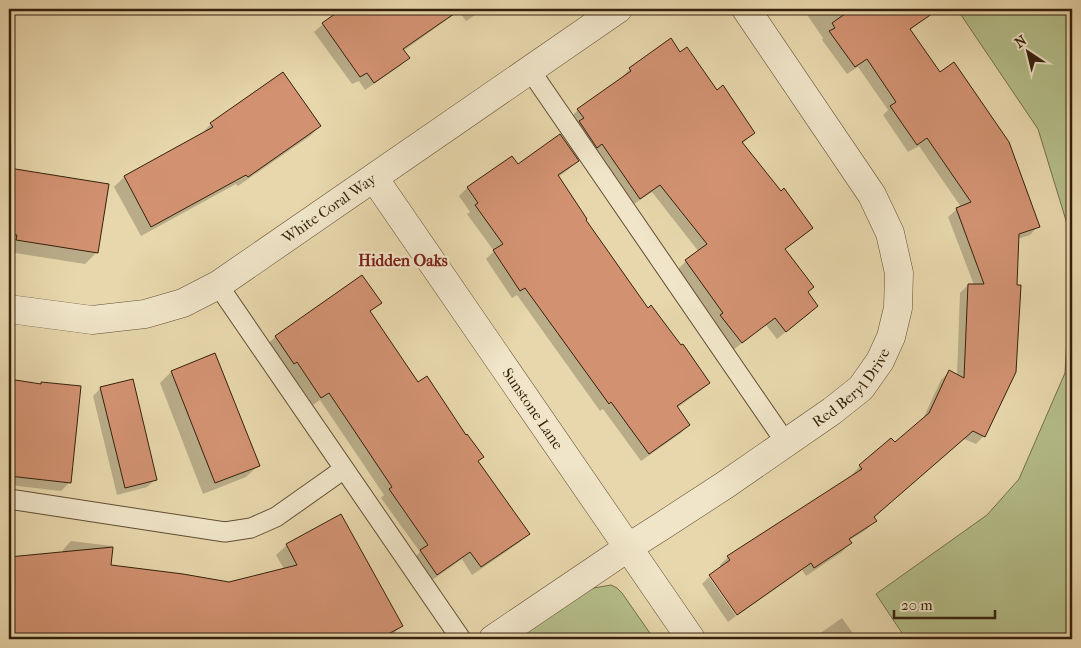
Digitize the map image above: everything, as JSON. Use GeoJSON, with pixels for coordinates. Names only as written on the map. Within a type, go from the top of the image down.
{"type":"FeatureCollection","features":[{"type":"Feature","properties":{"kind":"street","name":"White Coral Way"},"geometry":{"type":"LineString","coordinates":[[9,309],[92,320],[145,314],[183,302],[218,285],[618,9]]}},
{"type":"Feature","properties":{"kind":"street","name":"Red Beryl Drive"},"geometry":{"type":"LineString","coordinates":[[493,639],[832,411],[860,388],[880,361],[892,337],[898,308],[899,273],[890,232],[872,195],[746,9]]}},
{"type":"Feature","properties":{"kind":"street","name":"Sunstone Lane"},"geometry":{"type":"LineString","coordinates":[[374,178],[692,639]]}},
{"type":"Feature","properties":{"kind":"lane"},"geometry":{"type":"LineString","coordinates":[[530,70],[786,443]]}},
{"type":"Feature","properties":{"kind":"lane"},"geometry":{"type":"LineString","coordinates":[[218,285],[461,639]]}},
{"type":"Feature","properties":{"kind":"lane"},"geometry":{"type":"LineString","coordinates":[[9,498],[225,532],[250,528],[276,517],[344,469]]}},
{"type":"Feature","properties":{"kind":"green space"},"geometry":{"type":"Polygon","coordinates":[[[957,9],[1072,9],[1072,240],[1038,129],[957,9]]]}},
{"type":"Feature","properties":{"kind":"green space"},"geometry":{"type":"Polygon","coordinates":[[[1072,250],[1072,639],[906,639],[876,594],[987,515],[1019,479],[1065,373],[1072,250]]]}},
{"type":"Feature","properties":{"kind":"green space"},"geometry":{"type":"Polygon","coordinates":[[[611,585],[622,593],[654,639],[516,639],[588,589],[611,585]]]}},
{"type":"Feature","properties":{"kind":"building"},"geometry":{"type":"Polygon","coordinates":[[[342,9],[461,9],[403,49],[410,58],[374,83],[367,73],[360,77],[322,23],[342,9]]]}},
{"type":"Feature","properties":{"kind":"building"},"geometry":{"type":"Polygon","coordinates":[[[852,9],[939,9],[910,29],[940,72],[954,62],[1009,142],[1040,227],[1019,234],[1017,285],[1021,285],[1016,372],[985,437],[973,431],[874,517],[877,521],[849,539],[852,543],[814,568],[811,563],[737,615],[709,575],[730,560],[727,556],[862,469],[859,465],[891,438],[895,442],[929,413],[949,370],[964,378],[968,284],[984,284],[956,208],[971,202],[927,138],[917,145],[890,106],[896,102],[867,59],[855,67],[829,31],[835,28],[832,23],[852,9]]]}},
{"type":"Feature","properties":{"kind":"building"},"geometry":{"type":"Polygon","coordinates":[[[671,38],[680,52],[687,47],[717,90],[723,85],[755,133],[742,142],[781,191],[784,188],[813,228],[785,249],[814,287],[808,292],[818,306],[786,332],[775,318],[742,343],[720,315],[723,313],[685,260],[707,244],[660,185],[640,199],[602,144],[597,148],[579,121],[584,118],[577,109],[631,71],[629,68],[671,38]]]}},
{"type":"Feature","properties":{"kind":"building"},"geometry":{"type":"Polygon","coordinates":[[[283,72],[321,126],[248,177],[246,175],[151,227],[124,176],[213,127],[210,123],[283,72]]]}},
{"type":"Feature","properties":{"kind":"building"},"geometry":{"type":"Polygon","coordinates":[[[560,134],[579,161],[558,175],[586,220],[648,308],[651,305],[681,345],[683,344],[710,383],[677,406],[690,425],[649,454],[611,402],[609,404],[525,288],[520,291],[493,250],[503,244],[475,205],[478,203],[467,187],[512,156],[518,164],[560,134]]]}},
{"type":"Feature","properties":{"kind":"building"},"geometry":{"type":"Polygon","coordinates":[[[9,168],[109,184],[98,253],[16,240],[17,235],[9,234],[9,168]]]}},
{"type":"Feature","properties":{"kind":"building"},"geometry":{"type":"Polygon","coordinates":[[[362,275],[382,303],[370,311],[418,382],[427,376],[466,435],[484,457],[478,461],[530,534],[481,567],[470,552],[437,575],[420,550],[428,545],[389,489],[392,487],[329,393],[321,398],[297,362],[294,364],[275,336],[362,275]]]}},
{"type":"Feature","properties":{"kind":"building"},"geometry":{"type":"Polygon","coordinates":[[[215,353],[260,466],[215,483],[171,371],[215,353]]]}},
{"type":"Feature","properties":{"kind":"building"},"geometry":{"type":"Polygon","coordinates":[[[9,379],[41,384],[41,382],[81,386],[71,483],[9,476],[9,379]]]}},
{"type":"Feature","properties":{"kind":"building"},"geometry":{"type":"Polygon","coordinates":[[[133,379],[157,480],[125,488],[100,387],[133,379]]]}},
{"type":"Feature","properties":{"kind":"building"},"geometry":{"type":"Polygon","coordinates":[[[341,514],[403,626],[379,639],[9,639],[9,557],[113,547],[111,565],[229,582],[297,565],[286,544],[341,514]]]}},
{"type":"Feature","properties":{"kind":"district","name":"Hidden Oaks"},"geometry":{"type":"Point","coordinates":[403,260]}}]}
